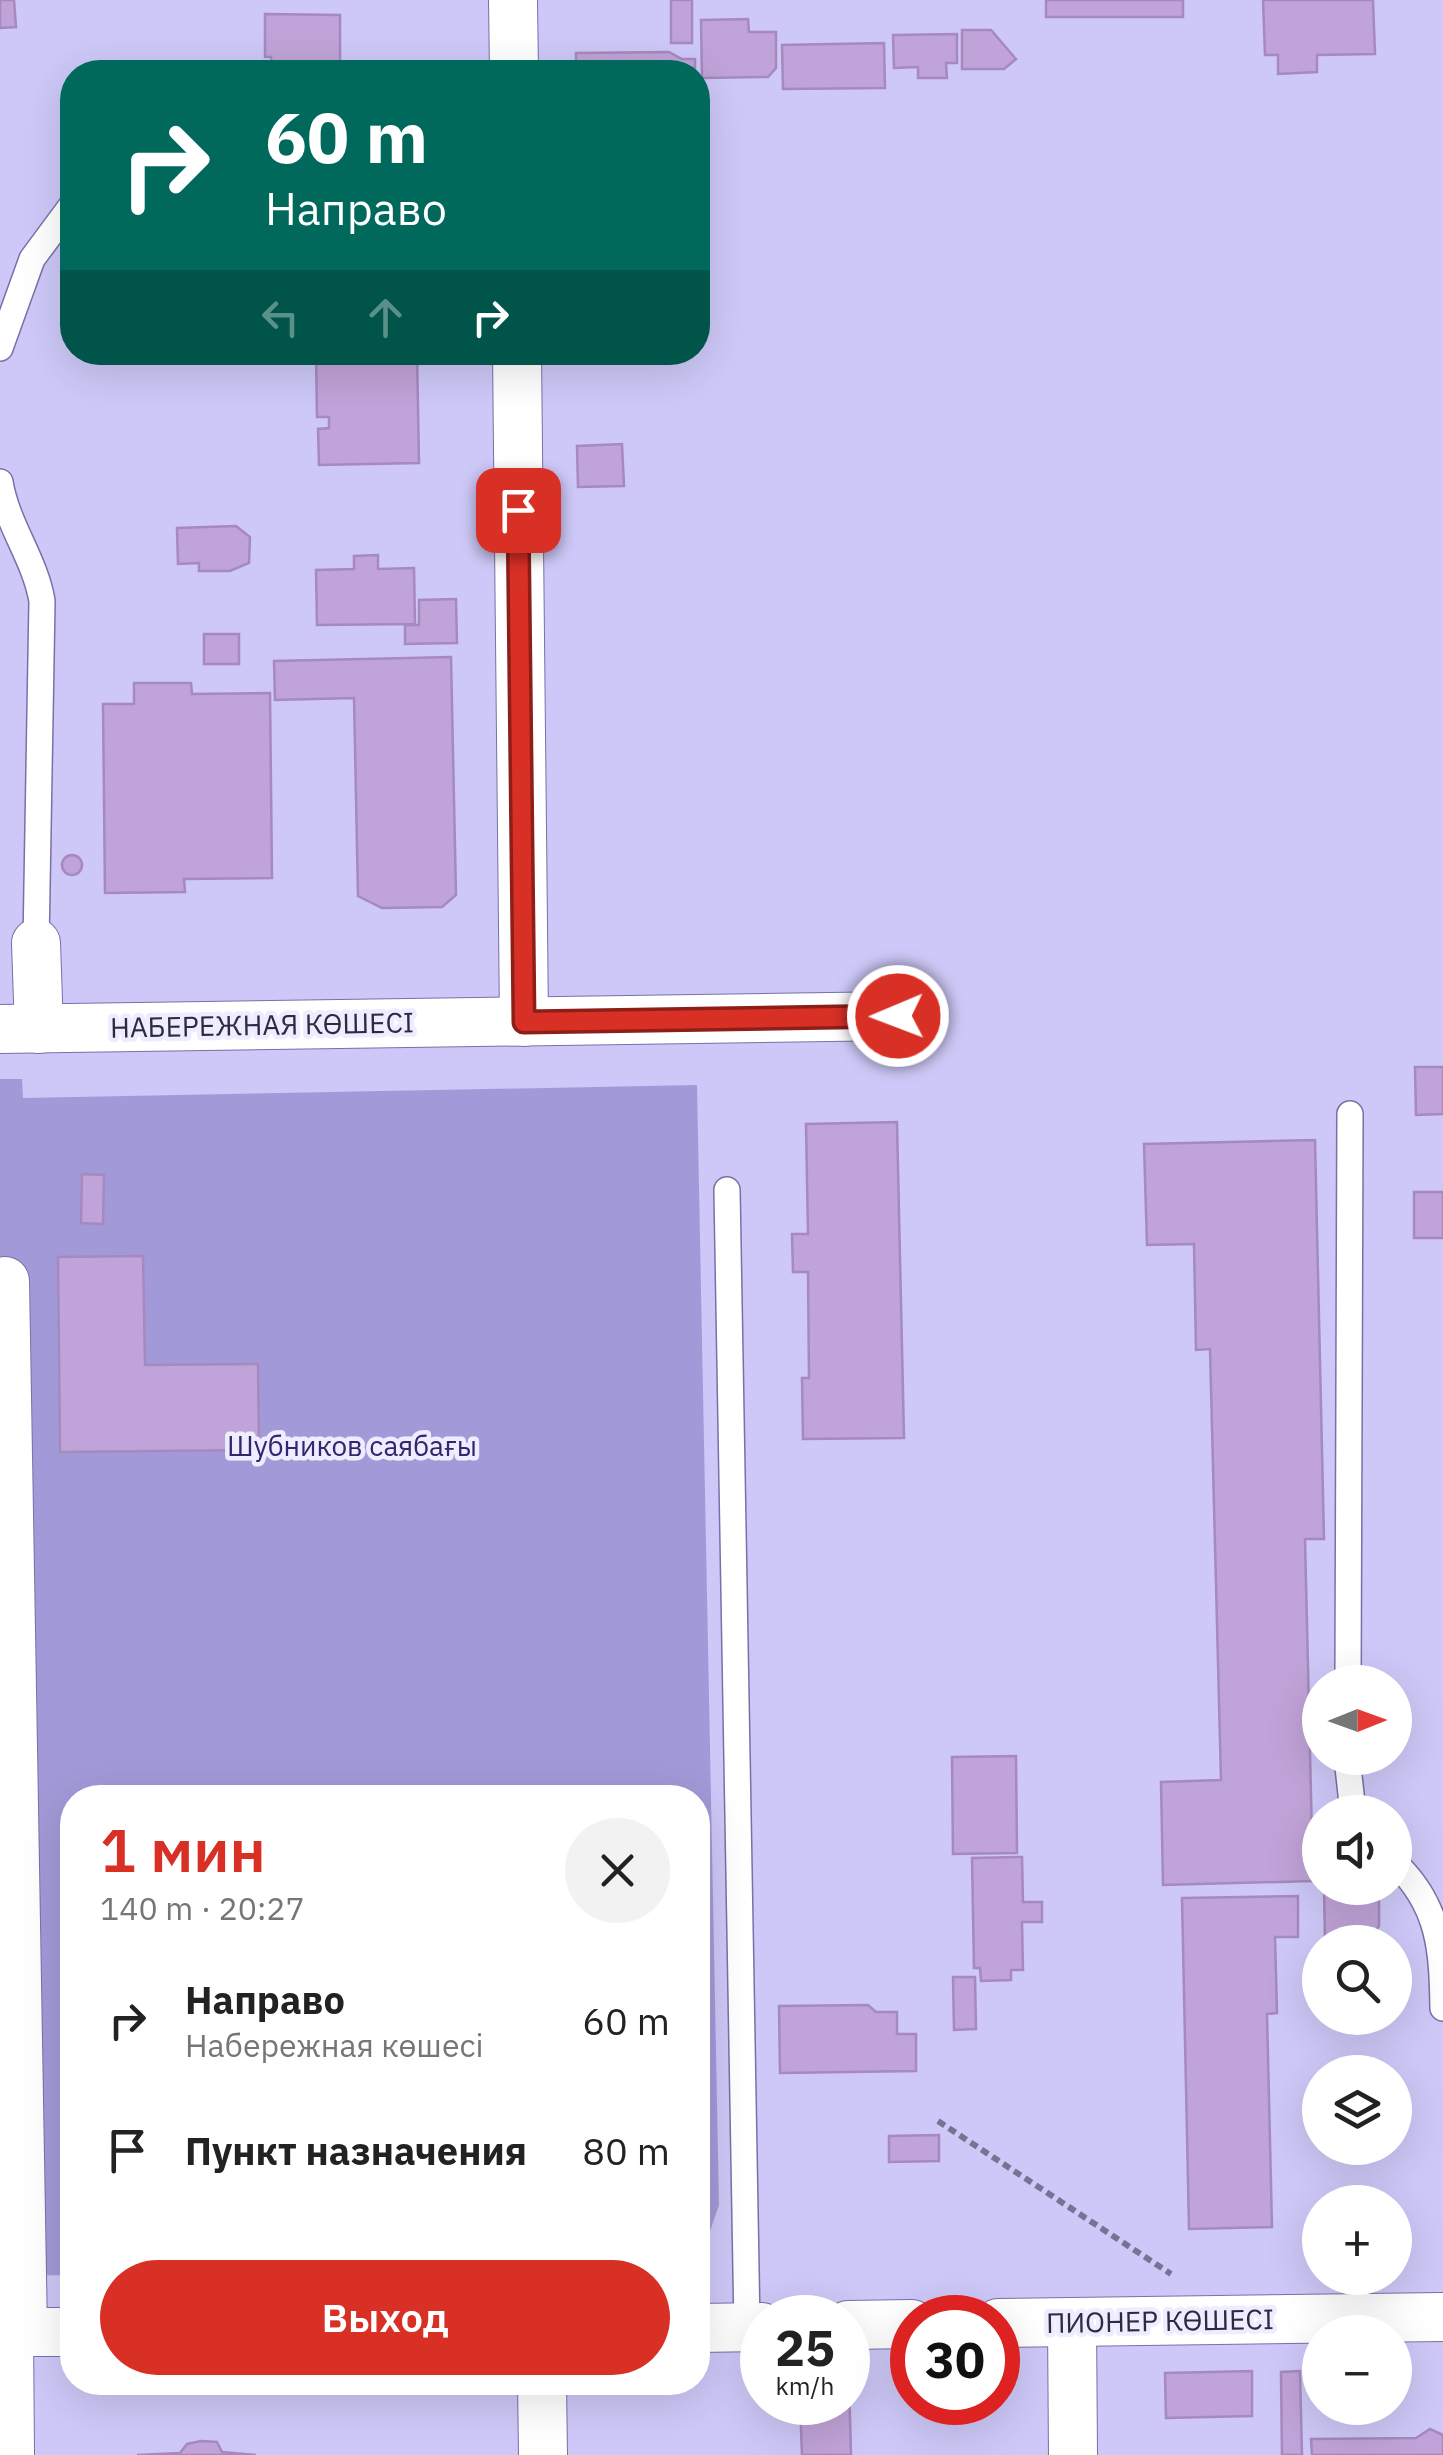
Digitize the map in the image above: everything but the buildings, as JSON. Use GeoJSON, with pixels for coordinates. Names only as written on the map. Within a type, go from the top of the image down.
{"type":"FeatureCollection","features":[{"type":"Feature","properties":{"kind":"street"},"geometry":{"type":"LineString","coordinates":[[513,0],[514,60]]}},
{"type":"Feature","properties":{"kind":"street"},"geometry":{"type":"LineString","coordinates":[[516,365],[524,1022]]}},
{"type":"Feature","properties":{"kind":"street"},"geometry":{"type":"LineString","coordinates":[[20,1029],[36,943]]}},
{"type":"Feature","properties":{"kind":"street","name":"НАБЕРЕЖНАЯ КӨШЕСІ"},"geometry":{"type":"LineString","coordinates":[[20,1029],[898,1016]]}},
{"type":"Feature","properties":{"kind":"street"},"geometry":{"type":"LineString","coordinates":[[3,1282],[10,2455]]}},
{"type":"Feature","properties":{"kind":"street","name":"ПИОНЕР КӨШЕСІ"},"geometry":{"type":"LineString","coordinates":[[1020,2323],[1443,2318]]}},
{"type":"Feature","properties":{"kind":"street"},"geometry":{"type":"LineString","coordinates":[[1072,2322],[1073,2455]]}},
{"type":"Feature","properties":{"kind":"street"},"geometry":{"type":"LineString","coordinates":[[710,2328],[740,2327]]}},
{"type":"Feature","properties":{"kind":"street"},"geometry":{"type":"LineString","coordinates":[[10,2332],[60,2332]]}},
{"type":"Feature","properties":{"kind":"street"},"geometry":{"type":"LineString","coordinates":[[542,2395],[543,2455]]}},
{"type":"Feature","properties":{"kind":"lane"},"geometry":{"type":"LineString","coordinates":[[0,348],[32,259],[60,220]]}},
{"type":"Feature","properties":{"kind":"lane"},"geometry":{"type":"LineString","coordinates":[[0,482],[12,522],[38,573],[42,601],[36,943]]}},
{"type":"Feature","properties":{"kind":"lane"},"geometry":{"type":"LineString","coordinates":[[1348,1665],[1350,1114]]}},
{"type":"Feature","properties":{"kind":"lane"},"geometry":{"type":"LineString","coordinates":[[727,1190],[754,2295]]}},
{"type":"Feature","properties":{"kind":"lane"},"geometry":{"type":"LineString","coordinates":[[1412,1884],[1429,1904],[1441,1938],[1443,2008]]}},
{"type":"Feature","properties":{"kind":"path"},"geometry":{"type":"LineString","coordinates":[[938,2121],[1169,2274],[1188,2274]]}},
{"type":"Feature","properties":{"kind":"green space","name":"Шубников саябағы"},"geometry":{"type":"Polygon","coordinates":[[[0,1079],[22,1079],[23,1098],[697,1085],[719,2205],[710,2231],[710,1785],[60,1785],[60,2275],[0,2276],[0,1079]]]}},
{"type":"Feature","properties":{"kind":"route"},"geometry":{"type":"LineString","coordinates":[[518,510],[524,1022],[898,1016]]}}]}
